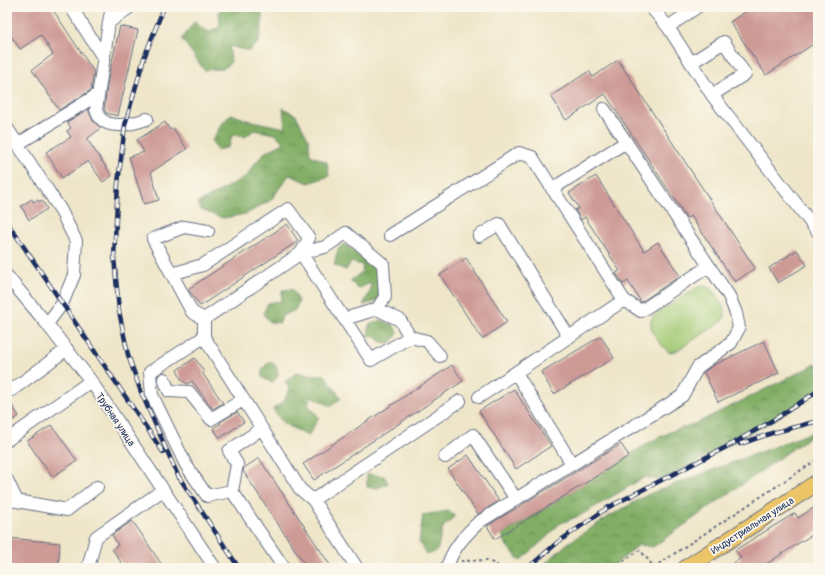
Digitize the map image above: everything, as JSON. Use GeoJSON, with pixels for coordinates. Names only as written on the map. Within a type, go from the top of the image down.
{"type":"FeatureCollection","features":[{"type":"Feature","properties":{"kind":"main road","name":"Индустриальная улица"},"geometry":{"type":"LineString","coordinates":[[686,568],[818,482]]}},
{"type":"Feature","properties":{"kind":"street"},"geometry":{"type":"LineString","coordinates":[[71,7],[104,59]]}},
{"type":"Feature","properties":{"kind":"street"},"geometry":{"type":"LineString","coordinates":[[112,7],[97,95],[96,110],[100,118],[110,124],[125,125],[147,119]]}},
{"type":"Feature","properties":{"kind":"street"},"geometry":{"type":"LineString","coordinates":[[109,22],[130,7]]}},
{"type":"Feature","properties":{"kind":"street"},"geometry":{"type":"LineString","coordinates":[[651,7],[668,27],[712,95],[818,232]]}},
{"type":"Feature","properties":{"kind":"street"},"geometry":{"type":"LineString","coordinates":[[668,27],[697,7]]}},
{"type":"Feature","properties":{"kind":"street"},"geometry":{"type":"LineString","coordinates":[[691,63],[724,42],[745,74],[712,95]]}},
{"type":"Feature","properties":{"kind":"street"},"geometry":{"type":"LineString","coordinates":[[18,144],[97,95]]}},
{"type":"Feature","properties":{"kind":"street"},"geometry":{"type":"LineString","coordinates":[[448,565],[450,556],[464,536],[479,522],[682,396],[698,367],[731,343],[739,328],[736,313],[729,296],[604,109]]}},
{"type":"Feature","properties":{"kind":"street"},"geometry":{"type":"LineString","coordinates":[[7,128],[60,209],[76,241],[74,275],[62,304],[47,324]]}},
{"type":"Feature","properties":{"kind":"street"},"geometry":{"type":"LineString","coordinates":[[552,189],[626,142]]}},
{"type":"Feature","properties":{"kind":"street"},"geometry":{"type":"LineString","coordinates":[[390,235],[519,153],[532,157],[624,300],[641,311],[709,266]]}},
{"type":"Feature","properties":{"kind":"street"},"geometry":{"type":"LineString","coordinates":[[171,274],[203,265],[288,209],[309,238],[301,253]]}},
{"type":"Feature","properties":{"kind":"street"},"geometry":{"type":"LineString","coordinates":[[479,236],[498,224],[569,337]]}},
{"type":"Feature","properties":{"kind":"street"},"geometry":{"type":"LineString","coordinates":[[204,319],[192,312],[153,239],[184,228],[208,231]]}},
{"type":"Feature","properties":{"kind":"street"},"geometry":{"type":"LineString","coordinates":[[204,319],[301,253],[325,247],[346,233],[383,264],[384,297],[377,309]]}},
{"type":"Feature","properties":{"kind":"street"},"geometry":{"type":"LineString","coordinates":[[301,253],[371,360],[410,337],[427,341],[440,356]]}},
{"type":"Feature","properties":{"kind":"street","name":"Трубная улица"},"geometry":{"type":"LineString","coordinates":[[7,276],[67,348],[91,381],[215,568]]}},
{"type":"Feature","properties":{"kind":"street"},"geometry":{"type":"LineString","coordinates":[[479,397],[624,300]]}},
{"type":"Feature","properties":{"kind":"street"},"geometry":{"type":"LineString","coordinates":[[344,319],[377,309],[400,320],[410,337]]}},
{"type":"Feature","properties":{"kind":"street"},"geometry":{"type":"LineString","coordinates":[[204,319],[204,337],[300,489],[313,500],[357,568]]}},
{"type":"Feature","properties":{"kind":"street"},"geometry":{"type":"LineString","coordinates":[[204,337],[150,372],[152,395],[186,465],[208,496],[232,491]]}},
{"type":"Feature","properties":{"kind":"street"},"geometry":{"type":"LineString","coordinates":[[7,390],[12,390],[67,348]]}},
{"type":"Feature","properties":{"kind":"street"},"geometry":{"type":"LineString","coordinates":[[516,373],[572,464]]}},
{"type":"Feature","properties":{"kind":"street"},"geometry":{"type":"LineString","coordinates":[[164,379],[170,391],[189,392],[211,419],[244,400]]}},
{"type":"Feature","properties":{"kind":"street"},"geometry":{"type":"LineString","coordinates":[[7,440],[91,381]]}},
{"type":"Feature","properties":{"kind":"street"},"geometry":{"type":"LineString","coordinates":[[313,500],[460,401]]}},
{"type":"Feature","properties":{"kind":"street"},"geometry":{"type":"LineString","coordinates":[[261,429],[229,451],[237,464],[232,491],[284,568]]}},
{"type":"Feature","properties":{"kind":"street"},"geometry":{"type":"LineString","coordinates":[[445,457],[473,435],[516,499]]}},
{"type":"Feature","properties":{"kind":"street"},"geometry":{"type":"LineString","coordinates":[[7,480],[12,501],[66,510],[97,487]]}},
{"type":"Feature","properties":{"kind":"street"},"geometry":{"type":"LineString","coordinates":[[88,568],[96,537],[163,490]]}},
{"type":"Feature","properties":{"kind":"path"},"geometry":{"type":"LineString","coordinates":[[613,568],[640,550],[654,567],[818,459]]}},
{"type":"Feature","properties":{"kind":"path"},"geometry":{"type":"LineString","coordinates":[[448,565],[487,560],[502,568]]}},
{"type":"Feature","properties":{"kind":"green space"},"geometry":{"type":"Polygon","coordinates":[[[225,7],[257,7],[262,10],[262,24],[259,42],[249,51],[229,46],[231,62],[223,69],[204,70],[182,39],[194,22],[207,32],[220,27],[219,11],[225,7]]]}},
{"type":"Feature","properties":{"kind":"green space"},"geometry":{"type":"Polygon","coordinates":[[[283,108],[296,115],[309,140],[310,155],[327,162],[329,176],[309,183],[289,175],[271,200],[246,214],[223,218],[201,210],[198,203],[247,176],[252,167],[264,153],[284,143],[275,134],[254,130],[245,137],[232,135],[229,147],[217,150],[212,141],[221,125],[231,114],[247,120],[285,128],[283,108]]]}},
{"type":"Feature","properties":{"kind":"green space"},"geometry":{"type":"Polygon","coordinates":[[[344,244],[358,255],[370,258],[379,272],[380,292],[377,301],[363,305],[371,290],[370,283],[358,289],[350,281],[362,272],[363,265],[351,262],[346,270],[334,265],[338,249],[344,244]]]}},
{"type":"Feature","properties":{"kind":"green space"},"geometry":{"type":"Polygon","coordinates":[[[705,286],[712,289],[725,310],[725,317],[720,323],[676,351],[669,352],[659,342],[652,329],[651,320],[654,315],[698,287],[705,286]]]}},
{"type":"Feature","properties":{"kind":"green space"},"geometry":{"type":"Polygon","coordinates":[[[292,289],[299,301],[295,310],[282,316],[280,323],[270,322],[263,314],[268,303],[281,301],[282,290],[292,289]]]}},
{"type":"Feature","properties":{"kind":"green space"},"geometry":{"type":"Polygon","coordinates":[[[381,320],[393,325],[398,333],[391,343],[381,342],[376,336],[368,337],[369,325],[381,320]]]}},
{"type":"Feature","properties":{"kind":"green space"},"geometry":{"type":"Polygon","coordinates":[[[270,361],[277,367],[278,376],[272,383],[262,377],[262,369],[270,361]]]}},
{"type":"Feature","properties":{"kind":"green space"},"geometry":{"type":"Polygon","coordinates":[[[816,364],[818,365],[818,391],[774,420],[662,480],[645,477],[581,515],[559,524],[520,561],[507,546],[502,535],[650,442],[670,432],[699,422],[816,364]]]}},
{"type":"Feature","properties":{"kind":"green space"},"geometry":{"type":"Polygon","coordinates":[[[297,372],[308,375],[325,375],[341,398],[331,406],[311,396],[308,405],[319,417],[308,436],[283,423],[273,409],[284,401],[290,389],[285,382],[297,372]]]}},
{"type":"Feature","properties":{"kind":"green space"},"geometry":{"type":"Polygon","coordinates":[[[818,430],[653,547],[639,545],[611,568],[540,568],[568,543],[608,517],[649,494],[818,430]]]}},
{"type":"Feature","properties":{"kind":"green space"},"geometry":{"type":"Polygon","coordinates":[[[367,474],[384,476],[388,483],[378,488],[367,487],[367,474]]]}},
{"type":"Feature","properties":{"kind":"green space"},"geometry":{"type":"Polygon","coordinates":[[[448,511],[455,516],[443,527],[437,551],[427,555],[419,542],[423,515],[448,511]]]}},
{"type":"Feature","properties":{"kind":"building"},"geometry":{"type":"Polygon","coordinates":[[[7,7],[51,7],[94,72],[91,90],[59,110],[32,70],[53,54],[41,35],[20,49],[7,30],[7,7]]]}},
{"type":"Feature","properties":{"kind":"building"},"geometry":{"type":"Polygon","coordinates":[[[752,7],[818,7],[818,41],[766,75],[730,22],[752,7]]]}},
{"type":"Feature","properties":{"kind":"building"},"geometry":{"type":"Polygon","coordinates":[[[120,26],[138,30],[118,116],[106,113],[104,109],[108,79],[120,26]]]}},
{"type":"Feature","properties":{"kind":"building"},"geometry":{"type":"Polygon","coordinates":[[[618,60],[755,268],[735,282],[691,216],[687,218],[605,94],[566,120],[551,96],[589,71],[593,77],[618,60]]]}},
{"type":"Feature","properties":{"kind":"building"},"geometry":{"type":"Polygon","coordinates":[[[88,109],[93,121],[101,128],[87,139],[112,176],[103,182],[88,161],[62,178],[46,152],[71,137],[67,131],[71,128],[67,122],[88,109]]]}},
{"type":"Feature","properties":{"kind":"building"},"geometry":{"type":"Polygon","coordinates":[[[165,122],[170,130],[173,128],[187,149],[151,172],[159,200],[144,204],[129,157],[144,152],[137,140],[165,122]]]}},
{"type":"Feature","properties":{"kind":"building"},"geometry":{"type":"Polygon","coordinates":[[[596,176],[644,251],[658,242],[680,276],[641,302],[628,281],[623,284],[616,273],[620,271],[585,217],[581,220],[575,210],[579,208],[569,193],[596,176]]]}},
{"type":"Feature","properties":{"kind":"building"},"geometry":{"type":"Polygon","coordinates":[[[32,199],[33,202],[38,200],[39,202],[42,200],[47,209],[29,220],[21,206],[32,199]]]}},
{"type":"Feature","properties":{"kind":"building"},"geometry":{"type":"Polygon","coordinates":[[[287,224],[298,241],[200,306],[188,289],[287,224]]]}},
{"type":"Feature","properties":{"kind":"building"},"geometry":{"type":"Polygon","coordinates":[[[797,250],[807,265],[778,283],[769,268],[797,250]]]}},
{"type":"Feature","properties":{"kind":"building"},"geometry":{"type":"Polygon","coordinates":[[[466,258],[507,322],[482,339],[440,275],[466,258]]]}},
{"type":"Feature","properties":{"kind":"building"},"geometry":{"type":"Polygon","coordinates":[[[601,336],[614,358],[554,394],[541,372],[601,336]]]}},
{"type":"Feature","properties":{"kind":"building"},"geometry":{"type":"Polygon","coordinates":[[[764,341],[779,373],[718,402],[704,372],[712,366],[764,341]]]}},
{"type":"Feature","properties":{"kind":"building"},"geometry":{"type":"Polygon","coordinates":[[[195,358],[204,372],[203,374],[223,403],[213,409],[192,381],[187,384],[181,379],[177,370],[195,358]]]}},
{"type":"Feature","properties":{"kind":"building"},"geometry":{"type":"Polygon","coordinates":[[[452,365],[463,381],[314,480],[303,464],[452,365]]]}},
{"type":"Feature","properties":{"kind":"building"},"geometry":{"type":"Polygon","coordinates":[[[514,389],[551,446],[516,469],[479,411],[514,389]]]}},
{"type":"Feature","properties":{"kind":"building"},"geometry":{"type":"Polygon","coordinates":[[[7,398],[19,416],[7,425],[7,398]]]}},
{"type":"Feature","properties":{"kind":"building"},"geometry":{"type":"Polygon","coordinates":[[[237,412],[244,422],[220,438],[213,428],[237,412]]]}},
{"type":"Feature","properties":{"kind":"building"},"geometry":{"type":"Polygon","coordinates":[[[52,425],[77,461],[52,477],[27,441],[52,425]]]}},
{"type":"Feature","properties":{"kind":"building"},"geometry":{"type":"Polygon","coordinates":[[[621,444],[629,456],[495,539],[487,526],[621,444]]]}},
{"type":"Feature","properties":{"kind":"building"},"geometry":{"type":"Polygon","coordinates":[[[468,455],[499,501],[478,514],[448,469],[468,455]]]}},
{"type":"Feature","properties":{"kind":"building"},"geometry":{"type":"Polygon","coordinates":[[[259,458],[332,568],[307,568],[243,471],[244,468],[259,458]]]}},
{"type":"Feature","properties":{"kind":"building"},"geometry":{"type":"Polygon","coordinates":[[[818,505],[818,531],[760,568],[726,568],[741,558],[735,550],[795,513],[798,518],[818,505]]]}},
{"type":"Feature","properties":{"kind":"building"},"geometry":{"type":"Polygon","coordinates":[[[132,521],[164,568],[125,568],[112,549],[118,545],[112,535],[132,521]]]}},
{"type":"Feature","properties":{"kind":"building"},"geometry":{"type":"Polygon","coordinates":[[[7,538],[60,543],[58,568],[7,568],[7,538]]]}},
{"type":"Feature","properties":{"kind":"railway"},"geometry":{"type":"LineString","coordinates":[[164,7],[144,58],[125,125],[118,183],[114,257],[119,311],[128,355],[141,392],[179,478]]}},
{"type":"Feature","properties":{"kind":"railway"},"geometry":{"type":"LineString","coordinates":[[7,222],[163,452]]}},
{"type":"Feature","properties":{"kind":"railway"},"geometry":{"type":"LineString","coordinates":[[528,568],[558,542],[607,508],[734,443],[818,391]]}},
{"type":"Feature","properties":{"kind":"railway"},"geometry":{"type":"LineString","coordinates":[[740,444],[772,433],[818,421]]}},
{"type":"Feature","properties":{"kind":"railway"},"geometry":{"type":"LineString","coordinates":[[177,474],[239,568]]}}]}
